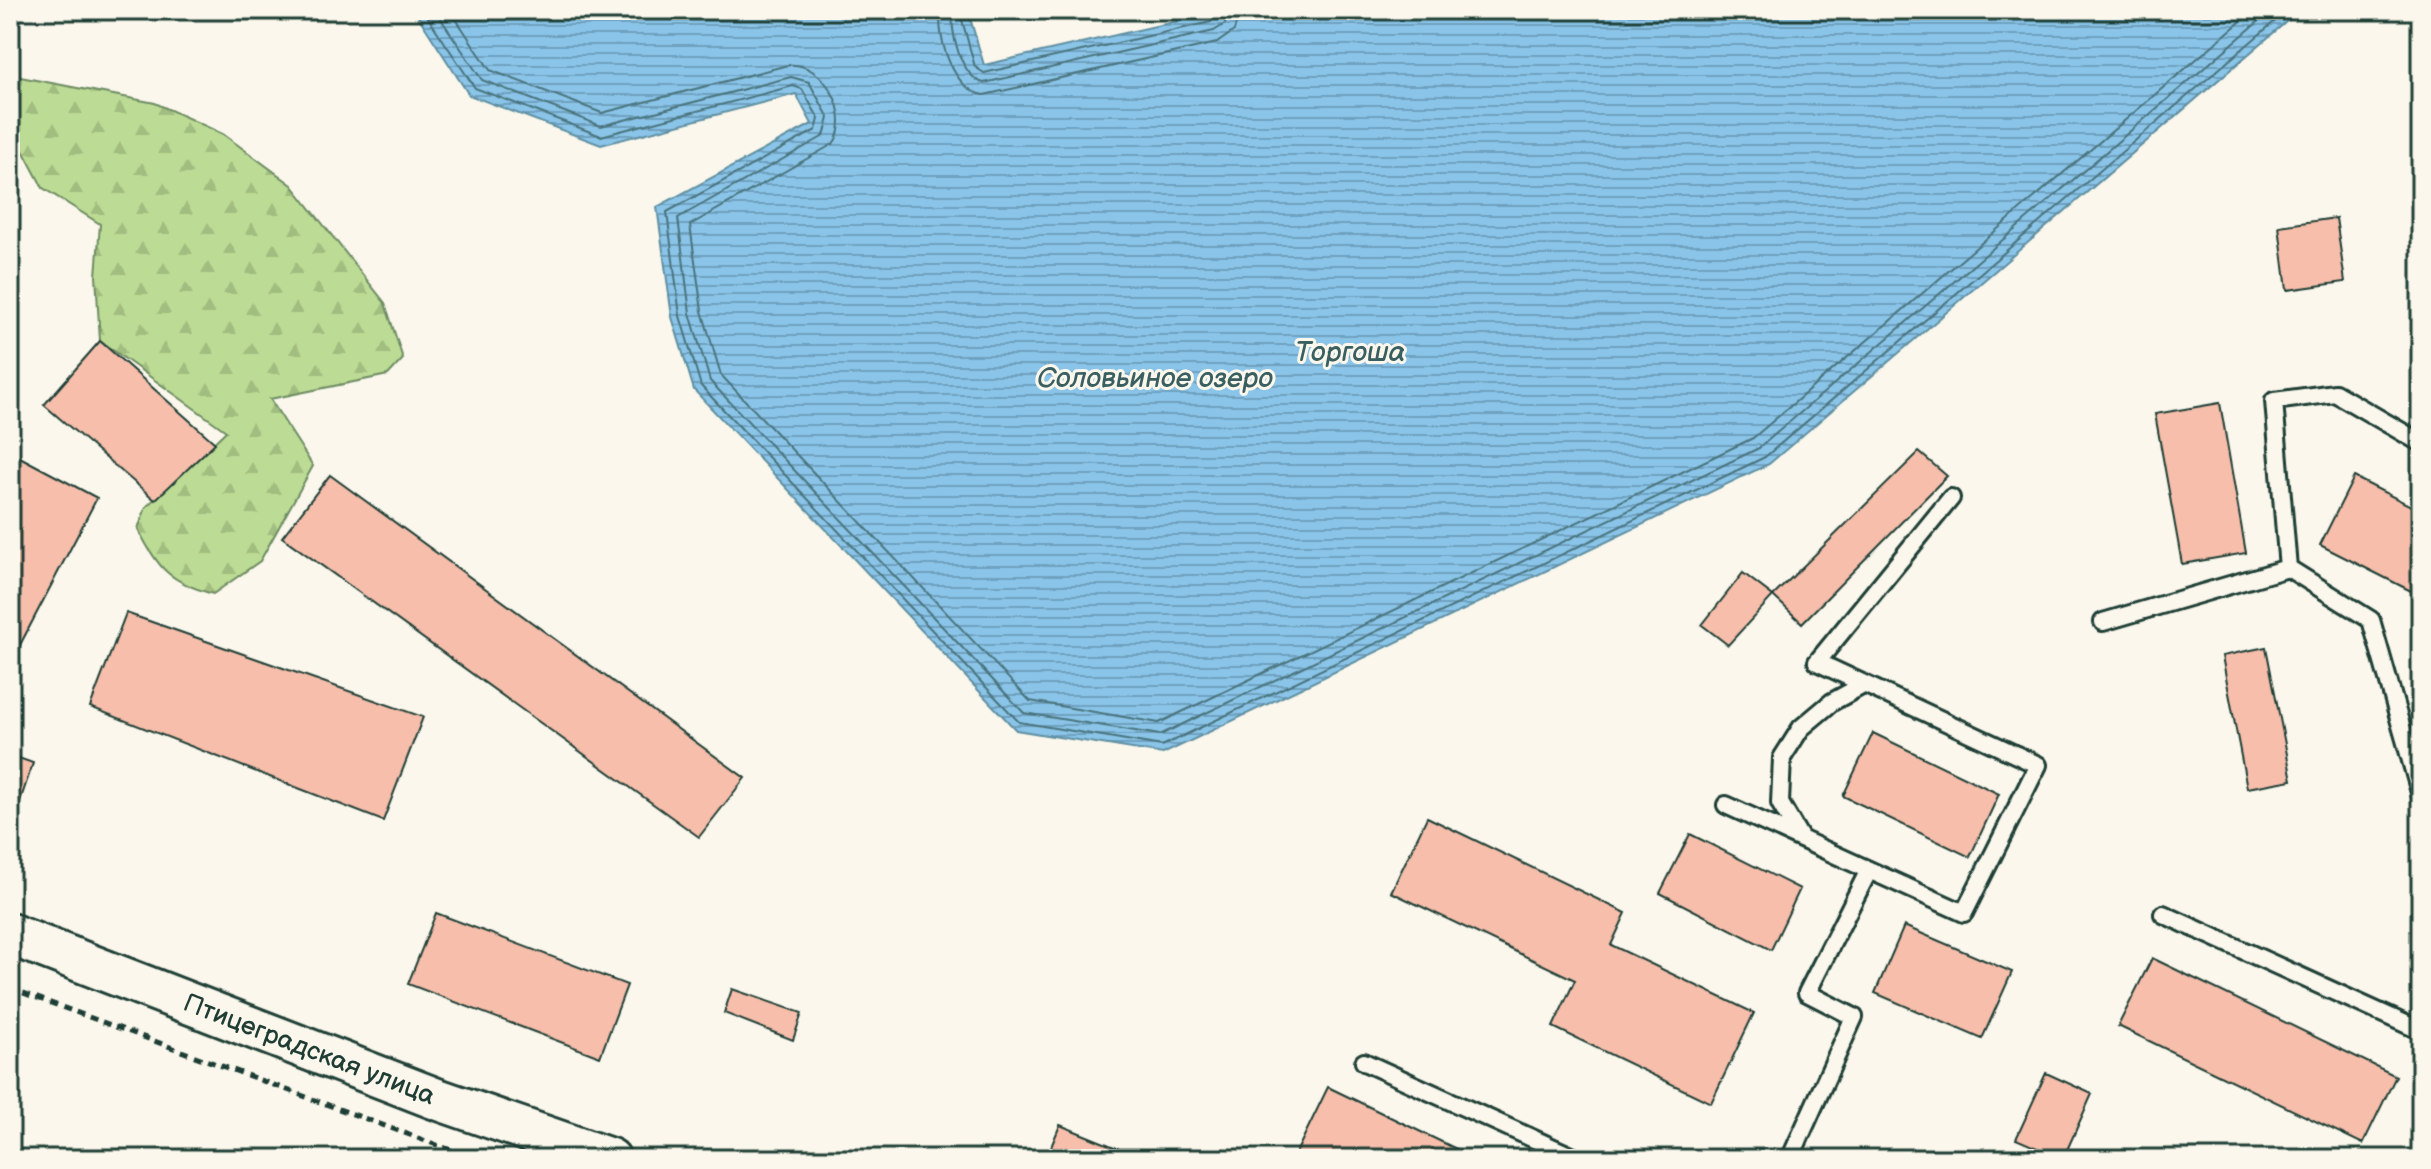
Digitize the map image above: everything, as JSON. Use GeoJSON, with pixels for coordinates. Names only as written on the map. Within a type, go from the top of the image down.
{"type":"FeatureCollection","features":[{"type":"Feature","properties":{"kind":"street","name":"Птицеградская улица"},"geometry":{"type":"LineString","coordinates":[[10,934],[420,1093],[548,1149],[610,1159]]}},
{"type":"Feature","properties":{"kind":"lane"},"geometry":{"type":"LineString","coordinates":[[2288,568],[2274,401],[2335,393],[2421,443]]}},
{"type":"Feature","properties":{"kind":"lane"},"geometry":{"type":"LineString","coordinates":[[1726,805],[1964,913],[2038,765],[1817,662],[1951,498]]}},
{"type":"Feature","properties":{"kind":"lane"},"geometry":{"type":"LineString","coordinates":[[2103,622],[2288,568],[2371,620],[2421,796]]}},
{"type":"Feature","properties":{"kind":"lane"},"geometry":{"type":"LineString","coordinates":[[1801,839],[1780,803],[1782,758],[1801,728],[1832,702],[1863,685]]}},
{"type":"Feature","properties":{"kind":"lane"},"geometry":{"type":"LineString","coordinates":[[1790,1159],[1854,1017],[1807,993],[1869,870]]}},
{"type":"Feature","properties":{"kind":"lane"},"geometry":{"type":"LineString","coordinates":[[2163,914],[2421,1031]]}},
{"type":"Feature","properties":{"kind":"lane"},"geometry":{"type":"LineString","coordinates":[[1364,1062],[1578,1159]]}},
{"type":"Feature","properties":{"kind":"path"},"geometry":{"type":"LineString","coordinates":[[10,988],[475,1159]]}},
{"type":"Feature","properties":{"kind":"green space"},"geometry":{"type":"Polygon","coordinates":[[[10,75],[155,103],[223,134],[292,185],[385,303],[403,359],[388,375],[270,399],[313,466],[260,561],[213,594],[186,584],[167,572],[138,529],[146,507],[226,431],[100,341],[96,276],[100,224],[43,188],[19,143],[10,134],[10,75]]]}},
{"type":"Feature","properties":{"kind":"water","name":"Соловьиное озеро"},"geometry":{"type":"Polygon","coordinates":[[[414,10],[992,10],[970,18],[984,65],[1226,10],[2300,10],[1769,464],[1163,754],[1016,730],[694,390],[672,317],[657,207],[812,124],[796,94],[601,145],[469,95],[414,10]]]}},
{"type":"Feature","properties":{"kind":"building"},"geometry":{"type":"Polygon","coordinates":[[[2336,218],[2345,282],[2287,290],[2279,226],[2336,218]]]}},
{"type":"Feature","properties":{"kind":"building"},"geometry":{"type":"Polygon","coordinates":[[[100,341],[215,443],[155,500],[44,405],[100,341]]]}},
{"type":"Feature","properties":{"kind":"building"},"geometry":{"type":"Polygon","coordinates":[[[2220,403],[2246,553],[2182,564],[2155,414],[2220,403]]]}},
{"type":"Feature","properties":{"kind":"building"},"geometry":{"type":"Polygon","coordinates":[[[1919,452],[1947,476],[1802,623],[1773,596],[1919,452]]]}},
{"type":"Feature","properties":{"kind":"building"},"geometry":{"type":"Polygon","coordinates":[[[16,455],[97,498],[10,664],[10,466],[16,455]]]}},
{"type":"Feature","properties":{"kind":"building"},"geometry":{"type":"Polygon","coordinates":[[[330,475],[745,778],[699,837],[282,537],[330,475]]]}},
{"type":"Feature","properties":{"kind":"building"},"geometry":{"type":"Polygon","coordinates":[[[2354,477],[2421,511],[2421,596],[2320,545],[2354,477]]]}},
{"type":"Feature","properties":{"kind":"building"},"geometry":{"type":"Polygon","coordinates":[[[1743,573],[1773,596],[1728,645],[1702,625],[1743,573]]]}},
{"type":"Feature","properties":{"kind":"building"},"geometry":{"type":"Polygon","coordinates":[[[126,613],[423,717],[383,821],[90,707],[126,613]]]}},
{"type":"Feature","properties":{"kind":"building"},"geometry":{"type":"Polygon","coordinates":[[[2266,647],[2292,780],[2247,788],[2222,656],[2266,647]]]}},
{"type":"Feature","properties":{"kind":"building"},"geometry":{"type":"Polygon","coordinates":[[[1873,733],[1999,794],[1970,857],[1843,796],[1873,733]]]}},
{"type":"Feature","properties":{"kind":"building"},"geometry":{"type":"Polygon","coordinates":[[[10,755],[33,763],[15,816],[10,814],[10,755]]]}},
{"type":"Feature","properties":{"kind":"building"},"geometry":{"type":"Polygon","coordinates":[[[1427,817],[1626,913],[1611,945],[1754,1013],[1711,1103],[1553,1027],[1575,980],[1391,892],[1427,817]]]}},
{"type":"Feature","properties":{"kind":"building"},"geometry":{"type":"Polygon","coordinates":[[[1690,834],[1800,889],[1771,950],[1660,893],[1690,834]]]}},
{"type":"Feature","properties":{"kind":"building"},"geometry":{"type":"Polygon","coordinates":[[[436,913],[627,985],[600,1057],[408,984],[436,913]]]}},
{"type":"Feature","properties":{"kind":"building"},"geometry":{"type":"Polygon","coordinates":[[[1904,926],[2012,972],[1982,1039],[1875,993],[1904,926]]]}},
{"type":"Feature","properties":{"kind":"building"},"geometry":{"type":"Polygon","coordinates":[[[2152,958],[2396,1076],[2363,1144],[2118,1026],[2152,958]]]}},
{"type":"Feature","properties":{"kind":"building"},"geometry":{"type":"Polygon","coordinates":[[[732,989],[802,1013],[793,1040],[724,1013],[732,989]]]}},
{"type":"Feature","properties":{"kind":"building"},"geometry":{"type":"Polygon","coordinates":[[[2046,1073],[2092,1094],[2063,1159],[2016,1139],[2046,1073]]]}},
{"type":"Feature","properties":{"kind":"building"},"geometry":{"type":"Polygon","coordinates":[[[1328,1087],[1477,1159],[1293,1159],[1328,1087]]]}},
{"type":"Feature","properties":{"kind":"building"},"geometry":{"type":"Polygon","coordinates":[[[1060,1125],[1144,1159],[1046,1159],[1060,1125]]]}},
{"type":"Feature","properties":{"kind":"water label","name":"Торгоша"},"geometry":{"type":"Point","coordinates":[1350,352]}}]}
